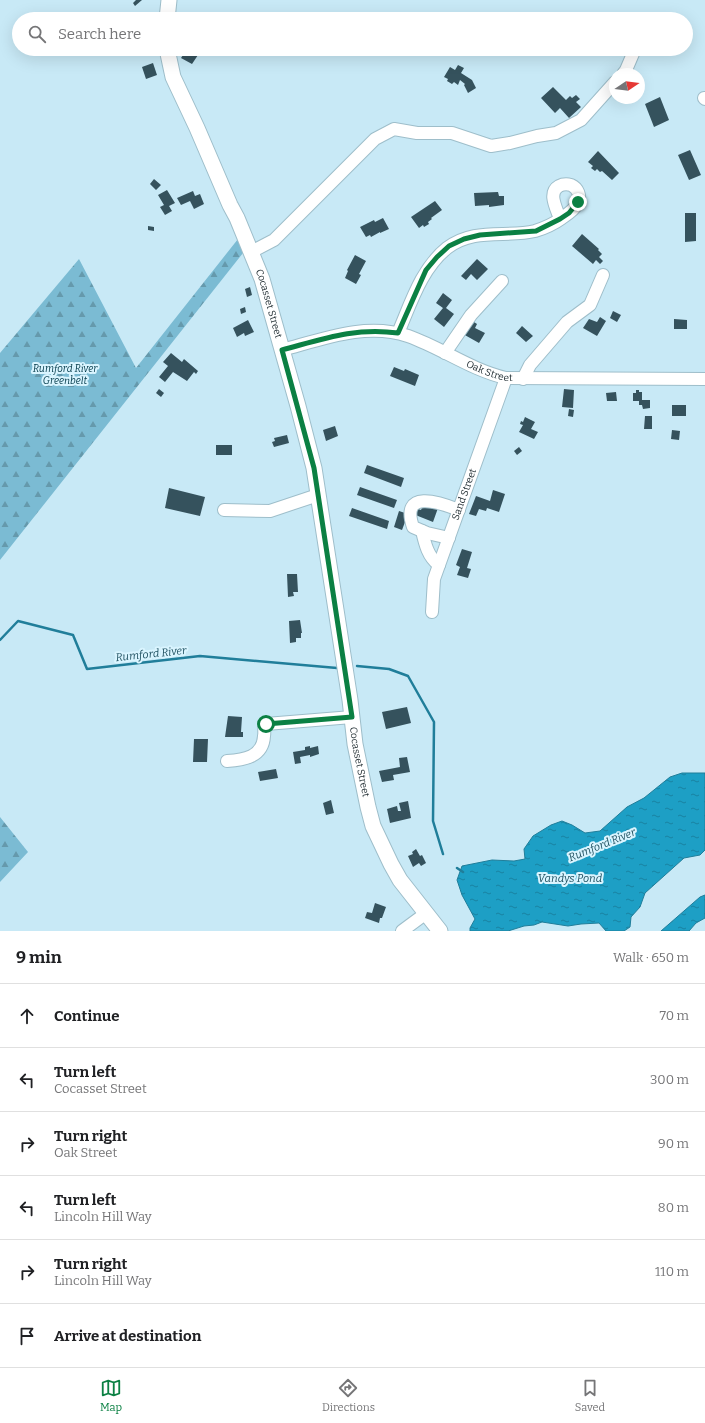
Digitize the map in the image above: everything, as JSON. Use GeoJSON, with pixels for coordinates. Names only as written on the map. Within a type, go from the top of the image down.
{"type":"FeatureCollection","features":[{"type":"Feature","properties":{"kind":"main road"},"geometry":{"type":"LineString","coordinates":[[168,12],[169,0]]}},
{"type":"Feature","properties":{"kind":"main road","name":"Cocasset Street"},"geometry":{"type":"LineString","coordinates":[[168,56],[173,77],[230,205],[238,218],[242,233],[251,252],[267,295],[310,453],[352,717],[354,744],[373,826],[397,874],[440,931]]}},
{"type":"Feature","properties":{"kind":"street"},"geometry":{"type":"LineString","coordinates":[[627,68],[632,56]]}},
{"type":"Feature","properties":{"kind":"street"},"geometry":{"type":"LineString","coordinates":[[251,252],[274,240],[375,139],[394,129],[417,133],[452,133],[491,146],[510,143],[556,133],[581,120],[609,89]]}},
{"type":"Feature","properties":{"kind":"street"},"geometry":{"type":"LineString","coordinates":[[398,333],[426,270],[449,246],[464,239],[480,235],[536,231],[560,219]]}},
{"type":"Feature","properties":{"kind":"street"},"geometry":{"type":"LineString","coordinates":[[523,379],[530,365],[567,322],[590,305],[603,275]]}},
{"type":"Feature","properties":{"kind":"street"},"geometry":{"type":"LineString","coordinates":[[445,353],[471,315],[502,281]]}},
{"type":"Feature","properties":{"kind":"street","name":"Oak Street"},"geometry":{"type":"LineString","coordinates":[[282,350],[349,333],[373,331],[398,333],[413,338],[482,370],[506,378],[705,379]]}},
{"type":"Feature","properties":{"kind":"street","name":"Sand Street"},"geometry":{"type":"LineString","coordinates":[[432,612],[434,579],[506,378]]}},
{"type":"Feature","properties":{"kind":"street"},"geometry":{"type":"LineString","coordinates":[[224,510],[270,511],[318,496]]}},
{"type":"Feature","properties":{"kind":"street"},"geometry":{"type":"LineString","coordinates":[[449,538],[413,527],[411,521],[411,510],[413,504],[420,501],[427,501],[445,504],[459,510]]}},
{"type":"Feature","properties":{"kind":"street"},"geometry":{"type":"LineString","coordinates":[[422,531],[429,553],[439,565]]}},
{"type":"Feature","properties":{"kind":"street"},"geometry":{"type":"LineString","coordinates":[[227,761],[243,760],[259,750],[263,743],[264,726],[266,724],[352,717]]}},
{"type":"Feature","properties":{"kind":"street"},"geometry":{"type":"LineString","coordinates":[[402,931],[426,914]]}},
{"type":"Feature","properties":{"kind":"green space","name":"Rumford River Greenbelt"},"geometry":{"type":"Polygon","coordinates":[[[238,239],[243,253],[0,560],[0,353],[79,259],[136,368],[238,239]]]}},
{"type":"Feature","properties":{"kind":"green space"},"geometry":{"type":"Polygon","coordinates":[[[0,817],[28,852],[0,882],[0,817]]]}},
{"type":"Feature","properties":{"kind":"water","name":"Vandys Pond"},"geometry":{"type":"Polygon","coordinates":[[[682,773],[705,773],[705,850],[700,855],[684,858],[645,893],[640,907],[631,917],[630,927],[624,931],[606,931],[599,923],[568,926],[542,922],[508,931],[470,931],[475,919],[462,895],[457,880],[462,866],[492,860],[514,861],[525,859],[524,849],[533,836],[551,825],[562,821],[585,833],[600,831],[627,807],[644,798],[670,777],[682,773]]]}},
{"type":"Feature","properties":{"kind":"water"},"geometry":{"type":"Polygon","coordinates":[[[705,895],[705,918],[696,923],[689,931],[661,931],[700,897],[705,895]]]}},
{"type":"Feature","properties":{"kind":"building"},"geometry":{"type":"Polygon","coordinates":[[[136,0],[142,0],[135,6],[133,3],[136,0]]]}},
{"type":"Feature","properties":{"kind":"building"},"geometry":{"type":"Polygon","coordinates":[[[182,56],[197,56],[192,64],[181,58],[182,56]]]}},
{"type":"Feature","properties":{"kind":"building"},"geometry":{"type":"Polygon","coordinates":[[[153,63],[157,75],[146,79],[142,67],[153,63]]]}},
{"type":"Feature","properties":{"kind":"building"},"geometry":{"type":"Polygon","coordinates":[[[458,65],[464,68],[461,73],[472,80],[476,88],[468,93],[464,85],[465,84],[460,80],[458,85],[454,82],[452,84],[444,77],[450,67],[455,70],[458,65]]]}},
{"type":"Feature","properties":{"kind":"building"},"geometry":{"type":"Polygon","coordinates":[[[553,87],[566,100],[570,96],[572,98],[576,95],[580,99],[576,102],[581,107],[569,118],[560,108],[555,113],[541,98],[553,87]]]}},
{"type":"Feature","properties":{"kind":"building"},"geometry":{"type":"Polygon","coordinates":[[[660,97],[669,120],[654,127],[645,104],[660,97]]]}},
{"type":"Feature","properties":{"kind":"building"},"geometry":{"type":"Polygon","coordinates":[[[690,150],[701,175],[689,180],[678,155],[690,150]]]}},
{"type":"Feature","properties":{"kind":"building"},"geometry":{"type":"Polygon","coordinates":[[[598,151],[619,173],[612,180],[602,171],[600,172],[597,169],[595,171],[591,168],[593,166],[588,162],[598,151]]]}},
{"type":"Feature","properties":{"kind":"building"},"geometry":{"type":"Polygon","coordinates":[[[154,179],[161,185],[156,190],[150,184],[154,179]]]}},
{"type":"Feature","properties":{"kind":"building"},"geometry":{"type":"Polygon","coordinates":[[[167,190],[175,203],[169,206],[172,211],[165,215],[160,207],[164,205],[158,195],[167,190]]]}},
{"type":"Feature","properties":{"kind":"building"},"geometry":{"type":"Polygon","coordinates":[[[193,191],[195,196],[200,194],[204,204],[194,209],[190,201],[181,205],[177,198],[193,191]]]}},
{"type":"Feature","properties":{"kind":"building"},"geometry":{"type":"Polygon","coordinates":[[[498,192],[499,196],[504,196],[504,205],[489,207],[489,205],[475,206],[474,193],[498,192]]]}},
{"type":"Feature","properties":{"kind":"building"},"geometry":{"type":"Polygon","coordinates":[[[435,201],[442,210],[431,218],[432,219],[428,222],[429,224],[424,227],[423,225],[419,228],[411,217],[435,201]]]}},
{"type":"Feature","properties":{"kind":"building"},"geometry":{"type":"Polygon","coordinates":[[[685,213],[696,213],[696,241],[685,242],[685,213]]]}},
{"type":"Feature","properties":{"kind":"building"},"geometry":{"type":"Polygon","coordinates":[[[383,218],[389,229],[371,237],[370,235],[366,237],[360,227],[374,220],[375,222],[383,218]]]}},
{"type":"Feature","properties":{"kind":"building"},"geometry":{"type":"Polygon","coordinates":[[[148,226],[154,227],[154,231],[148,230],[148,226]]]}},
{"type":"Feature","properties":{"kind":"building"},"geometry":{"type":"Polygon","coordinates":[[[582,234],[599,249],[598,250],[602,254],[599,257],[603,261],[600,264],[596,260],[593,264],[572,246],[582,234]]]}},
{"type":"Feature","properties":{"kind":"building"},"geometry":{"type":"Polygon","coordinates":[[[355,255],[366,261],[359,274],[361,275],[356,284],[345,278],[348,271],[347,270],[355,255]]]}},
{"type":"Feature","properties":{"kind":"building"},"geometry":{"type":"Polygon","coordinates":[[[477,259],[488,269],[477,280],[471,274],[466,280],[461,276],[477,259]]]}},
{"type":"Feature","properties":{"kind":"building"},"geometry":{"type":"Polygon","coordinates":[[[250,287],[252,295],[247,297],[245,289],[250,287]]]}},
{"type":"Feature","properties":{"kind":"building"},"geometry":{"type":"Polygon","coordinates":[[[443,293],[452,300],[446,308],[454,314],[444,327],[434,319],[443,308],[436,303],[443,293]]]}},
{"type":"Feature","properties":{"kind":"building"},"geometry":{"type":"Polygon","coordinates":[[[245,307],[246,312],[241,314],[240,309],[245,307]]]}},
{"type":"Feature","properties":{"kind":"building"},"geometry":{"type":"Polygon","coordinates":[[[613,311],[621,315],[617,322],[610,318],[613,311]]]}},
{"type":"Feature","properties":{"kind":"building"},"geometry":{"type":"Polygon","coordinates":[[[600,317],[606,321],[597,336],[583,328],[589,319],[597,322],[600,317]]]}},
{"type":"Feature","properties":{"kind":"building"},"geometry":{"type":"Polygon","coordinates":[[[674,319],[687,320],[687,329],[674,329],[674,319]]]}},
{"type":"Feature","properties":{"kind":"building"},"geometry":{"type":"Polygon","coordinates":[[[248,320],[254,332],[245,336],[244,333],[237,337],[233,328],[248,320]]]}},
{"type":"Feature","properties":{"kind":"building"},"geometry":{"type":"Polygon","coordinates":[[[471,320],[477,324],[475,328],[485,333],[479,343],[463,334],[471,320]]]}},
{"type":"Feature","properties":{"kind":"building"},"geometry":{"type":"Polygon","coordinates":[[[522,326],[533,336],[526,342],[516,333],[522,326]]]}},
{"type":"Feature","properties":{"kind":"building"},"geometry":{"type":"Polygon","coordinates":[[[171,353],[182,362],[184,359],[198,371],[196,374],[194,372],[187,381],[173,372],[165,382],[159,377],[168,366],[163,362],[171,353]]]}},
{"type":"Feature","properties":{"kind":"building"},"geometry":{"type":"Polygon","coordinates":[[[394,367],[404,371],[405,369],[419,375],[415,386],[390,376],[394,367]]]}},
{"type":"Feature","properties":{"kind":"building"},"geometry":{"type":"Polygon","coordinates":[[[159,389],[164,393],[161,397],[156,393],[159,389]]]}},
{"type":"Feature","properties":{"kind":"building"},"geometry":{"type":"Polygon","coordinates":[[[564,389],[574,390],[573,408],[562,407],[564,389]]]}},
{"type":"Feature","properties":{"kind":"building"},"geometry":{"type":"Polygon","coordinates":[[[636,390],[642,392],[642,400],[650,400],[650,408],[643,409],[642,405],[639,405],[639,401],[633,401],[633,393],[636,393],[636,390]]]}},
{"type":"Feature","properties":{"kind":"building"},"geometry":{"type":"Polygon","coordinates":[[[616,392],[617,401],[607,401],[606,393],[616,392]]]}},
{"type":"Feature","properties":{"kind":"building"},"geometry":{"type":"Polygon","coordinates":[[[672,405],[686,405],[686,416],[672,416],[672,405]]]}},
{"type":"Feature","properties":{"kind":"building"},"geometry":{"type":"Polygon","coordinates":[[[569,409],[574,410],[573,417],[568,416],[569,409]]]}},
{"type":"Feature","properties":{"kind":"building"},"geometry":{"type":"Polygon","coordinates":[[[645,416],[652,416],[652,429],[644,429],[645,416]]]}},
{"type":"Feature","properties":{"kind":"building"},"geometry":{"type":"Polygon","coordinates":[[[525,417],[535,422],[531,429],[538,432],[534,439],[519,432],[523,425],[520,424],[521,421],[523,422],[525,417]]]}},
{"type":"Feature","properties":{"kind":"building"},"geometry":{"type":"Polygon","coordinates":[[[335,426],[338,436],[326,441],[323,430],[335,426]]]}},
{"type":"Feature","properties":{"kind":"building"},"geometry":{"type":"Polygon","coordinates":[[[672,430],[680,431],[679,440],[671,439],[672,430]]]}},
{"type":"Feature","properties":{"kind":"building"},"geometry":{"type":"Polygon","coordinates":[[[287,435],[289,443],[274,447],[272,442],[275,441],[274,438],[287,435]]]}},
{"type":"Feature","properties":{"kind":"building"},"geometry":{"type":"Polygon","coordinates":[[[216,445],[232,445],[232,455],[216,455],[216,445]]]}},
{"type":"Feature","properties":{"kind":"building"},"geometry":{"type":"Polygon","coordinates":[[[519,447],[522,451],[517,455],[514,451],[519,447]]]}},
{"type":"Feature","properties":{"kind":"building"},"geometry":{"type":"Polygon","coordinates":[[[367,465],[404,478],[401,487],[364,473],[367,465]]]}},
{"type":"Feature","properties":{"kind":"building"},"geometry":{"type":"Polygon","coordinates":[[[360,487],[397,500],[394,508],[357,495],[360,487]]]}},
{"type":"Feature","properties":{"kind":"building"},"geometry":{"type":"Polygon","coordinates":[[[169,488],[205,497],[200,516],[165,508],[169,488]]]}},
{"type":"Feature","properties":{"kind":"building"},"geometry":{"type":"Polygon","coordinates":[[[493,490],[505,494],[499,512],[487,508],[486,511],[479,509],[476,516],[469,514],[476,496],[490,501],[493,490]]]}},
{"type":"Feature","properties":{"kind":"building"},"geometry":{"type":"Polygon","coordinates":[[[424,503],[438,508],[433,522],[413,514],[416,508],[421,510],[424,503]]]}},
{"type":"Feature","properties":{"kind":"building"},"geometry":{"type":"Polygon","coordinates":[[[352,508],[389,521],[387,529],[349,516],[352,508]]]}},
{"type":"Feature","properties":{"kind":"building"},"geometry":{"type":"Polygon","coordinates":[[[399,511],[408,514],[402,530],[394,527],[399,511]]]}},
{"type":"Feature","properties":{"kind":"building"},"geometry":{"type":"Polygon","coordinates":[[[462,549],[472,552],[467,568],[471,569],[468,578],[457,575],[460,567],[456,565],[462,549]]]}},
{"type":"Feature","properties":{"kind":"building"},"geometry":{"type":"Polygon","coordinates":[[[287,574],[297,574],[298,592],[293,592],[294,596],[288,597],[287,574]]]}},
{"type":"Feature","properties":{"kind":"building"},"geometry":{"type":"Polygon","coordinates":[[[300,620],[302,633],[301,638],[296,638],[296,642],[290,643],[289,621],[300,620]]]}},
{"type":"Feature","properties":{"kind":"building"},"geometry":{"type":"Polygon","coordinates":[[[407,707],[411,723],[386,729],[382,712],[407,707]]]}},
{"type":"Feature","properties":{"kind":"building"},"geometry":{"type":"Polygon","coordinates":[[[228,716],[242,717],[241,732],[243,732],[243,737],[225,737],[228,716]]]}},
{"type":"Feature","properties":{"kind":"building"},"geometry":{"type":"Polygon","coordinates":[[[194,739],[208,739],[207,762],[193,762],[194,739]]]}},
{"type":"Feature","properties":{"kind":"building"},"geometry":{"type":"Polygon","coordinates":[[[310,746],[310,748],[318,746],[319,754],[310,757],[310,755],[300,757],[301,763],[295,764],[293,752],[305,750],[305,747],[310,746]]]}},
{"type":"Feature","properties":{"kind":"building"},"geometry":{"type":"Polygon","coordinates":[[[407,757],[410,772],[393,775],[394,780],[382,782],[379,771],[400,767],[399,758],[407,757]]]}},
{"type":"Feature","properties":{"kind":"building"},"geometry":{"type":"Polygon","coordinates":[[[276,769],[278,778],[260,781],[258,772],[276,769]]]}},
{"type":"Feature","properties":{"kind":"building"},"geometry":{"type":"Polygon","coordinates":[[[331,800],[334,813],[326,815],[323,803],[331,800]]]}},
{"type":"Feature","properties":{"kind":"building"},"geometry":{"type":"Polygon","coordinates":[[[408,801],[411,818],[390,823],[387,809],[397,806],[398,811],[401,811],[399,803],[408,801]]]}},
{"type":"Feature","properties":{"kind":"building"},"geometry":{"type":"Polygon","coordinates":[[[416,849],[420,856],[422,855],[426,863],[421,866],[419,863],[413,867],[408,856],[413,854],[412,852],[416,849]]]}},
{"type":"Feature","properties":{"kind":"building"},"geometry":{"type":"Polygon","coordinates":[[[375,903],[386,907],[379,923],[365,918],[367,912],[372,913],[375,903]]]}},
{"type":"Feature","properties":{"kind":"waterway","name":"Rumford River"},"geometry":{"type":"LineString","coordinates":[[0,640],[18,621],[73,635],[87,669],[200,656],[337,668]]}},
{"type":"Feature","properties":{"kind":"waterway","name":"Rumford River"},"geometry":{"type":"LineString","coordinates":[[357,666],[389,669],[408,676],[434,722],[433,821],[443,854]]}},
{"type":"Feature","properties":{"kind":"waterway","name":"Rumford River"},"geometry":{"type":"LineString","coordinates":[[457,868],[463,872]]}},
{"type":"Feature","properties":{"kind":"route"},"geometry":{"type":"LineString","coordinates":[[266,724],[352,717],[314,468],[282,350],[334,336],[362,331],[398,333],[426,270],[449,246],[472,236],[536,231],[556,222],[569,213],[578,202]]}}]}
